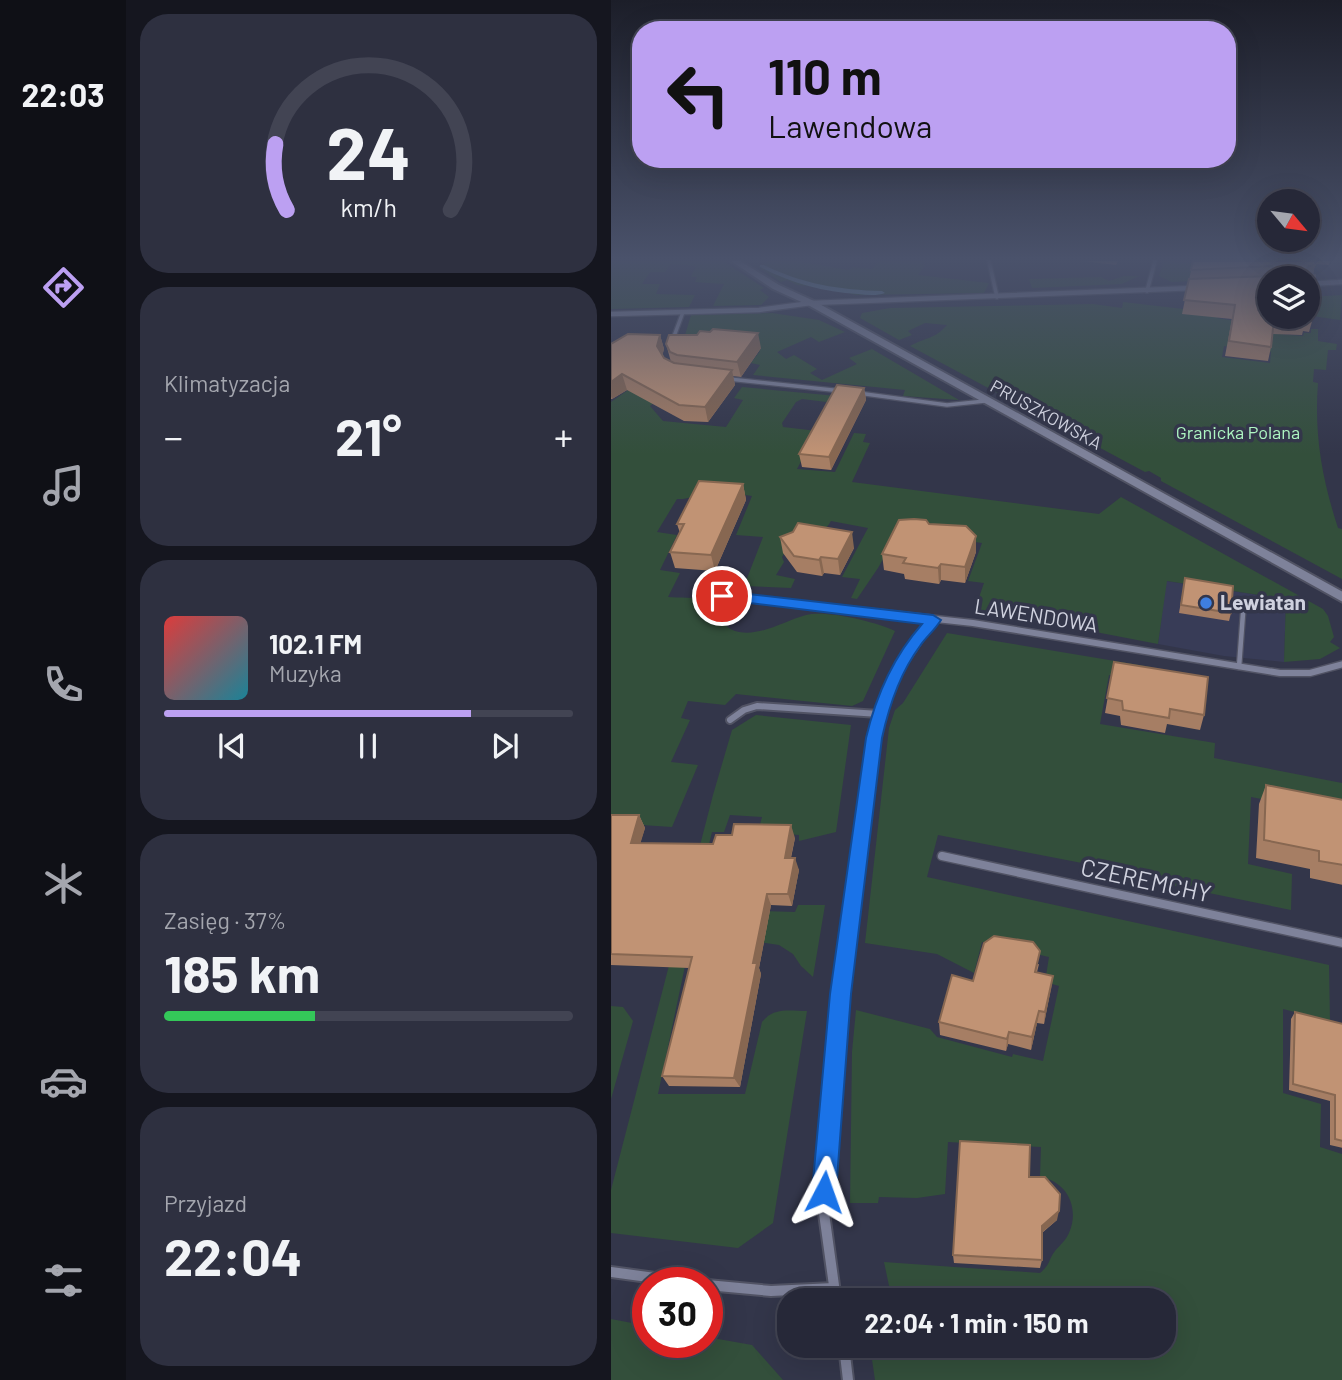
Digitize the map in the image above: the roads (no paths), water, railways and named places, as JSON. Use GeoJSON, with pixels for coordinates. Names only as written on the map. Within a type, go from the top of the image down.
{"type":"FeatureCollection","features":[{"type":"Feature","properties":{"kind":"street","name":"PRUSZKOWSKA"},"geometry":{"type":"LineString","coordinates":[[851,325],[1342,597]]}},
{"type":"Feature","properties":{"kind":"street","name":"LAWENDOWA"},"geometry":{"type":"LineString","coordinates":[[722,596],[1039,633],[1296,674],[1321,671],[1342,664]]}},
{"type":"Feature","properties":{"kind":"street"},"geometry":{"type":"LineString","coordinates":[[834,1288],[823,1206],[825,1177],[841,994],[874,738],[879,714],[897,671],[914,643],[933,620]]}},
{"type":"Feature","properties":{"kind":"street","name":"CZEREMCHY"},"geometry":{"type":"LineString","coordinates":[[942,856],[1342,943]]}},
{"type":"Feature","properties":{"kind":"street"},"geometry":{"type":"LineString","coordinates":[[611,1272],[632,1275]]}},
{"type":"Feature","properties":{"kind":"street"},"geometry":{"type":"LineString","coordinates":[[723,1287],[777,1294]]}},
{"type":"Feature","properties":{"kind":"street"},"geometry":{"type":"LineString","coordinates":[[845,1358],[848,1380]]}},
{"type":"Feature","properties":{"kind":"lane"},"geometry":{"type":"LineString","coordinates":[[670,348],[678,325]]}},
{"type":"Feature","properties":{"kind":"lane"},"geometry":{"type":"LineString","coordinates":[[728,379],[947,405],[985,401]]}},
{"type":"Feature","properties":{"kind":"lane"},"geometry":{"type":"LineString","coordinates":[[1239,667],[1244,600]]}},
{"type":"Feature","properties":{"kind":"lane"},"geometry":{"type":"LineString","coordinates":[[729,720],[744,710],[757,706],[879,714]]}},
{"type":"Feature","properties":{"kind":"place","name":"Lewiatan"},"geometry":{"type":"Point","coordinates":[1206,603]}},
{"type":"Feature","properties":{"kind":"park label","name":"Granicka Polana"},"geometry":{"type":"Point","coordinates":[1238,433]}}]}
